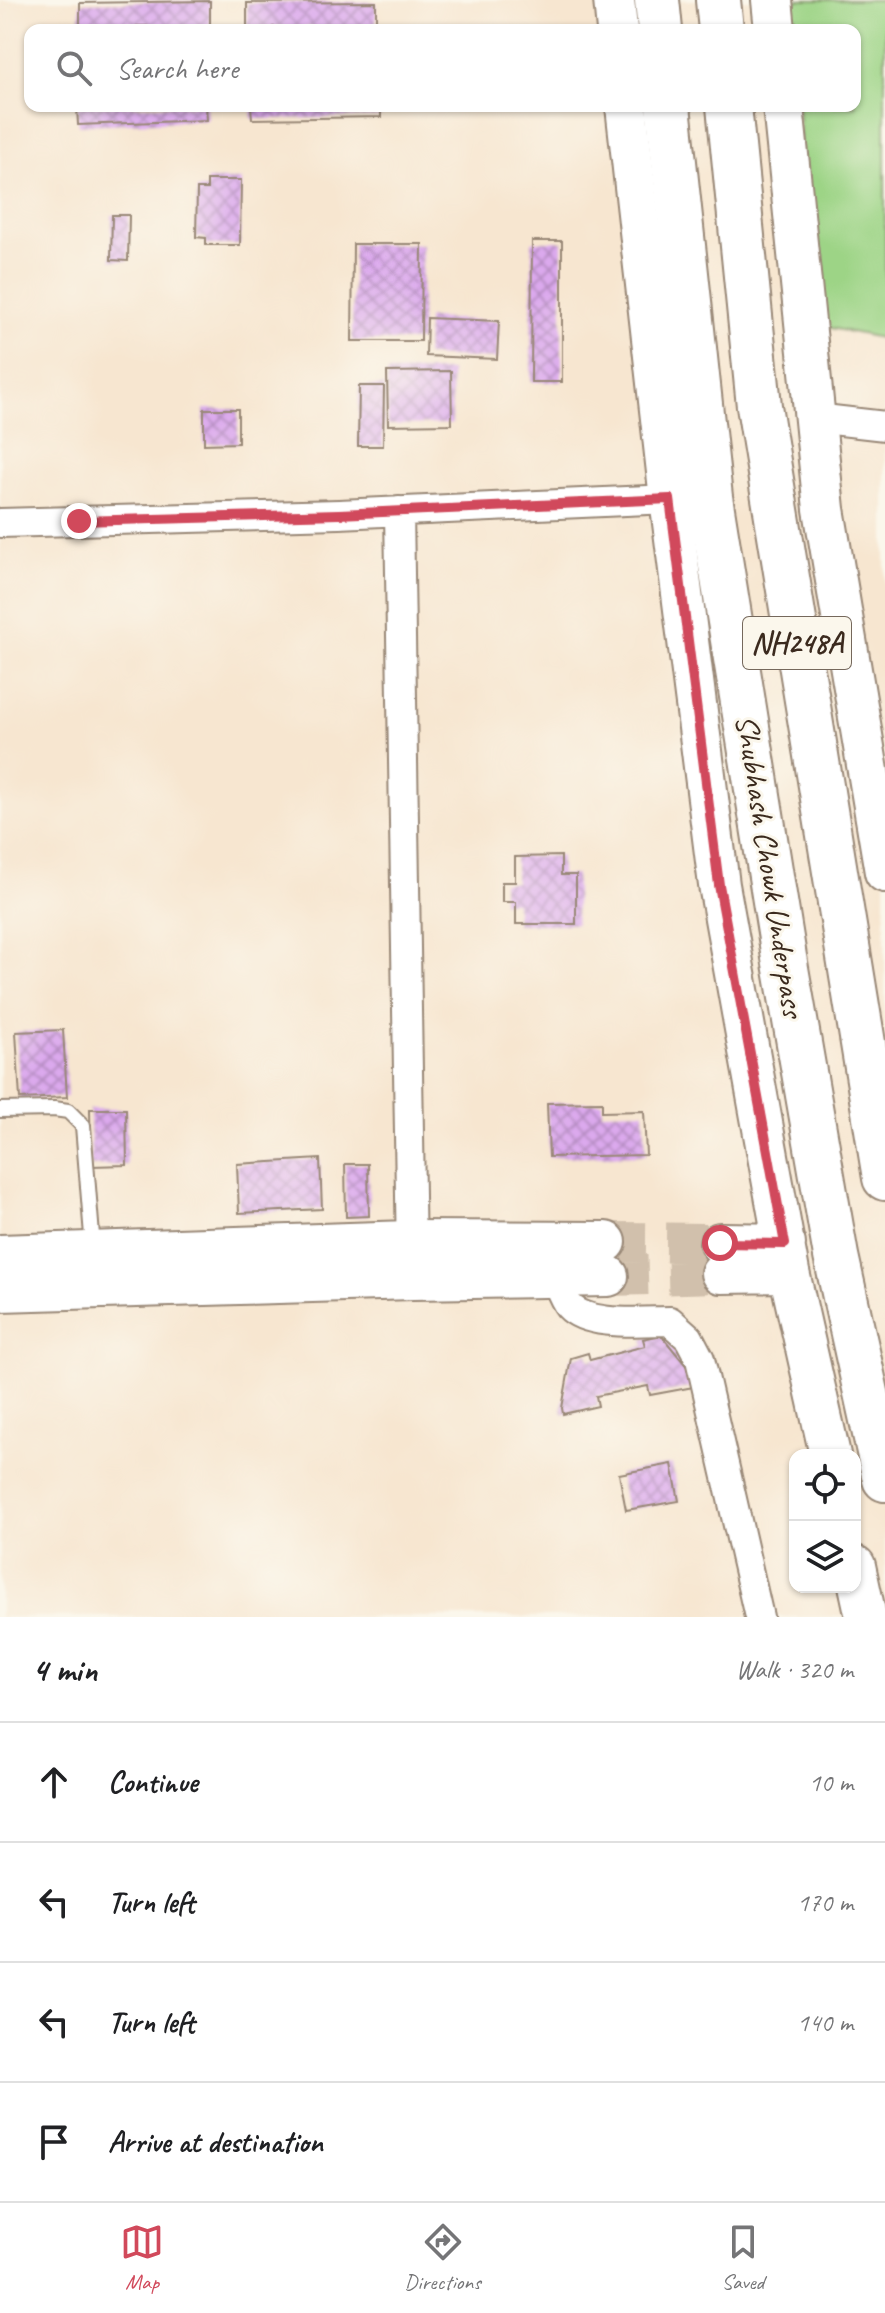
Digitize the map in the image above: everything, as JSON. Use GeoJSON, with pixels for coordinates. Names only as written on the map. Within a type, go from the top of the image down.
{"type":"FeatureCollection","features":[{"type":"Feature","properties":{"kind":"highway"},"geometry":{"type":"LineString","coordinates":[[657,0],[659,24]]}},
{"type":"Feature","properties":{"kind":"highway"},"geometry":{"type":"LineString","coordinates":[[718,0],[720,24]]}},
{"type":"Feature","properties":{"kind":"highway","name":"Shubhash Chowk Underpass"},"geometry":{"type":"LineString","coordinates":[[669,112],[713,513],[830,1224],[885,1479]]}},
{"type":"Feature","properties":{"kind":"highway","name":"Shubhash Chowk Underpass"},"geometry":{"type":"LineString","coordinates":[[730,112],[759,406],[885,1178]]}},
{"type":"Feature","properties":{"kind":"main road"},"geometry":{"type":"LineString","coordinates":[[614,0],[616,24]]}},
{"type":"Feature","properties":{"kind":"main road"},"geometry":{"type":"LineString","coordinates":[[772,0],[774,24]]}},
{"type":"Feature","properties":{"kind":"main road"},"geometry":{"type":"LineString","coordinates":[[627,112],[670,499],[719,885],[787,1258],[829,1449]]}},
{"type":"Feature","properties":{"kind":"main road"},"geometry":{"type":"LineString","coordinates":[[784,112],[824,509],[885,872]]}},
{"type":"Feature","properties":{"kind":"main road"},"geometry":{"type":"LineString","coordinates":[[0,1255],[93,1251],[411,1260],[607,1259],[555,1277],[411,1260],[0,1291]]}},
{"type":"Feature","properties":{"kind":"main road"},"geometry":{"type":"LineString","coordinates":[[720,1258],[787,1258]]}},
{"type":"Feature","properties":{"kind":"main road"},"geometry":{"type":"LineString","coordinates":[[861,1593],[866,1617]]}},
{"type":"Feature","properties":{"kind":"street"},"geometry":{"type":"LineString","coordinates":[[815,418],[885,426]]}},
{"type":"Feature","properties":{"kind":"street"},"geometry":{"type":"LineString","coordinates":[[0,523],[670,499]]}},
{"type":"Feature","properties":{"kind":"street"},"geometry":{"type":"LineString","coordinates":[[399,511],[411,1260]]}},
{"type":"Feature","properties":{"kind":"street"},"geometry":{"type":"LineString","coordinates":[[555,1277],[569,1306],[584,1317],[670,1321],[689,1338],[700,1359],[759,1617]]}},
{"type":"Feature","properties":{"kind":"lane"},"geometry":{"type":"LineString","coordinates":[[0,1110],[68,1111],[83,1126],[93,1251]]}},
{"type":"Feature","properties":{"kind":"green space"},"geometry":{"type":"Polygon","coordinates":[[[791,0],[885,0],[885,339],[811,324],[798,112],[861,112],[861,24],[793,24],[791,0]]]}},
{"type":"Feature","properties":{"kind":"building"},"geometry":{"type":"Polygon","coordinates":[[[210,1],[210,24],[80,24],[80,3],[210,1]]]}},
{"type":"Feature","properties":{"kind":"building"},"geometry":{"type":"Polygon","coordinates":[[[376,2],[376,24],[247,24],[247,3],[376,2]]]}},
{"type":"Feature","properties":{"kind":"building"},"geometry":{"type":"Polygon","coordinates":[[[77,112],[206,112],[207,120],[78,125],[77,112]]]}},
{"type":"Feature","properties":{"kind":"building"},"geometry":{"type":"Polygon","coordinates":[[[251,112],[381,112],[381,117],[252,119],[251,112]]]}},
{"type":"Feature","properties":{"kind":"building"},"geometry":{"type":"Polygon","coordinates":[[[207,180],[241,180],[240,245],[206,245],[206,238],[196,237],[197,189],[207,189],[207,180]]]}},
{"type":"Feature","properties":{"kind":"building"},"geometry":{"type":"Polygon","coordinates":[[[112,215],[129,215],[128,261],[111,260],[112,215]]]}},
{"type":"Feature","properties":{"kind":"building"},"geometry":{"type":"Polygon","coordinates":[[[532,241],[562,241],[562,382],[531,382],[532,241]]]}},
{"type":"Feature","properties":{"kind":"building"},"geometry":{"type":"Polygon","coordinates":[[[353,244],[422,244],[421,341],[352,341],[353,244]]]}},
{"type":"Feature","properties":{"kind":"building"},"geometry":{"type":"Polygon","coordinates":[[[427,318],[499,321],[497,359],[426,356],[427,318]]]}},
{"type":"Feature","properties":{"kind":"building"},"geometry":{"type":"Polygon","coordinates":[[[451,371],[452,424],[388,425],[387,372],[451,371]]]}},
{"type":"Feature","properties":{"kind":"building"},"geometry":{"type":"Polygon","coordinates":[[[359,386],[384,386],[383,446],[358,446],[359,386]]]}},
{"type":"Feature","properties":{"kind":"building"},"geometry":{"type":"Polygon","coordinates":[[[204,409],[238,409],[238,443],[204,444],[204,409]]]}},
{"type":"Feature","properties":{"kind":"building"},"geometry":{"type":"Polygon","coordinates":[[[561,856],[561,875],[576,875],[576,924],[516,924],[516,902],[502,902],[502,882],[515,882],[515,857],[561,856]]]}},
{"type":"Feature","properties":{"kind":"building"},"geometry":{"type":"Polygon","coordinates":[[[63,1030],[67,1097],[20,1099],[16,1032],[63,1030]]]}},
{"type":"Feature","properties":{"kind":"building"},"geometry":{"type":"Polygon","coordinates":[[[602,1102],[602,1112],[644,1111],[646,1155],[549,1157],[547,1103],[602,1102]]]}},
{"type":"Feature","properties":{"kind":"building"},"geometry":{"type":"Polygon","coordinates":[[[90,1109],[126,1109],[127,1165],[91,1166],[90,1109]]]}},
{"type":"Feature","properties":{"kind":"building"},"geometry":{"type":"Polygon","coordinates":[[[320,1159],[322,1209],[239,1213],[237,1164],[320,1159]]]}},
{"type":"Feature","properties":{"kind":"building"},"geometry":{"type":"Polygon","coordinates":[[[345,1164],[368,1164],[369,1216],[346,1217],[345,1164]]]}},
{"type":"Feature","properties":{"kind":"building"},"geometry":{"type":"Polygon","coordinates":[[[661,1335],[698,1380],[699,1386],[650,1395],[648,1386],[596,1396],[598,1406],[563,1414],[571,1358],[588,1353],[590,1360],[645,1346],[643,1339],[661,1335]]]}},
{"type":"Feature","properties":{"kind":"building"},"geometry":{"type":"Polygon","coordinates":[[[672,1464],[679,1501],[626,1510],[619,1474],[672,1464]]]}},
{"type":"Feature","properties":{"kind":"tunnel"},"geometry":{"type":"LineString","coordinates":[[606,1242],[720,1243]]}},
{"type":"Feature","properties":{"kind":"tunnel"},"geometry":{"type":"LineString","coordinates":[[608,1276],[721,1273]]}},
{"type":"Feature","properties":{"kind":"route"},"geometry":{"type":"LineString","coordinates":[[79,521],[339,514],[670,499],[719,885],[785,1244],[720,1243]]}}]}
